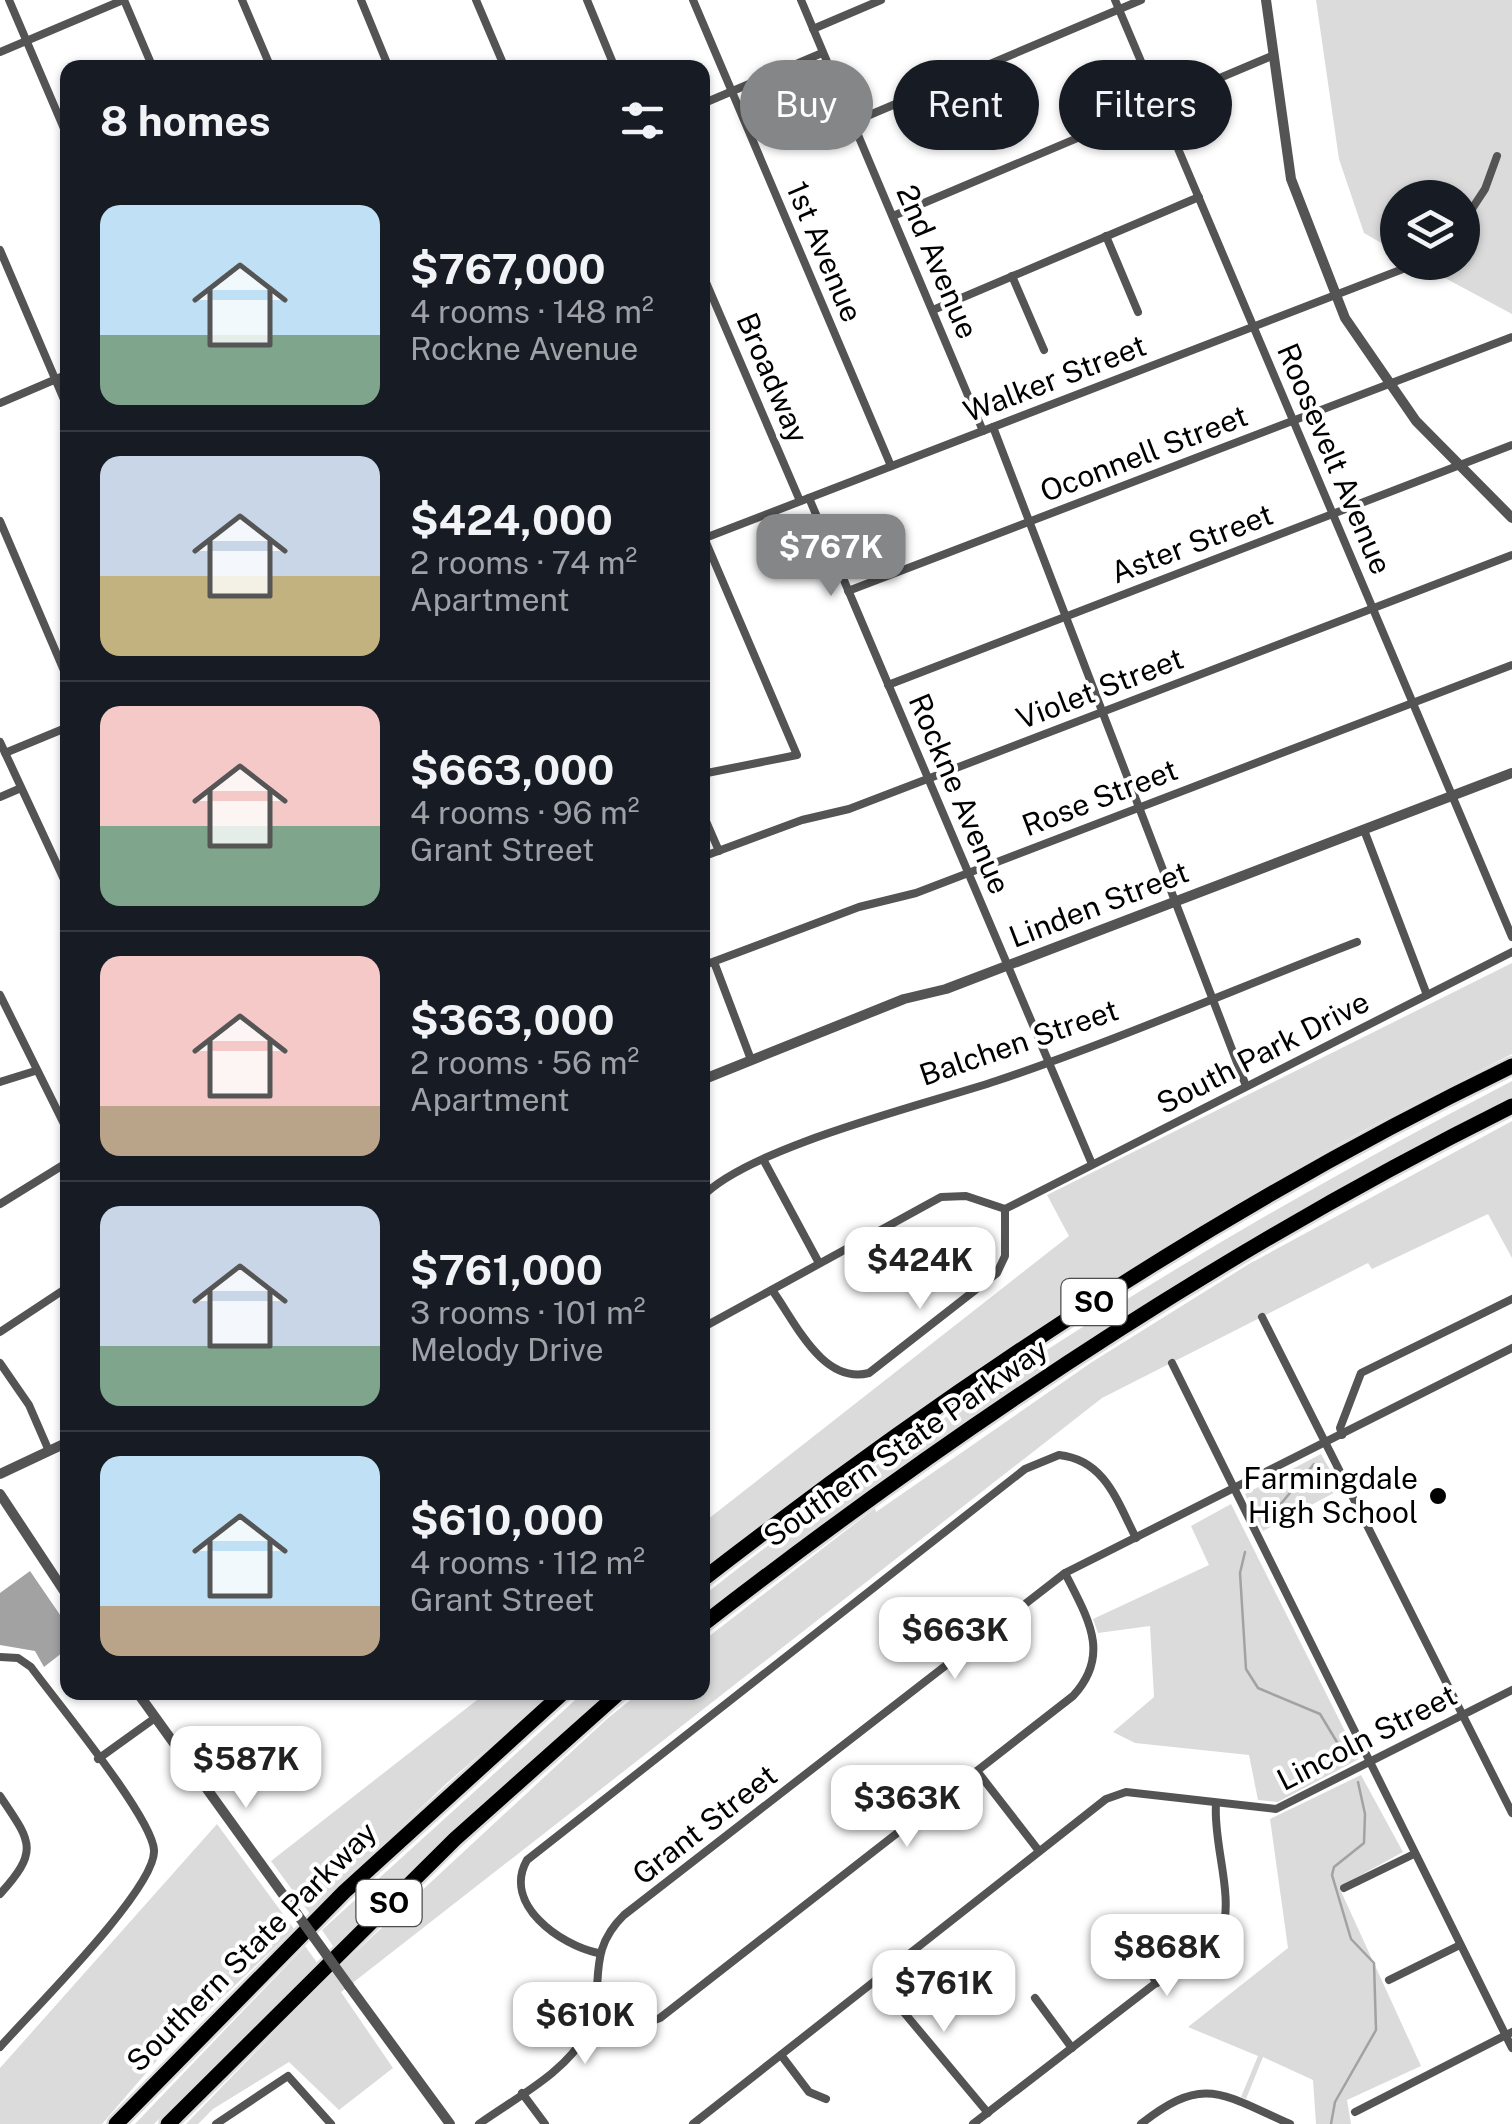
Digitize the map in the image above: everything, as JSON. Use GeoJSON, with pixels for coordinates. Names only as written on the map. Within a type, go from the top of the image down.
{"type":"FeatureCollection","features":[{"type":"Feature","properties":{"kind":"highway","name":"Southern State Parkway"},"geometry":{"type":"LineString","coordinates":[[710,1574],[854,1465],[1102,1298],[1280,1190],[1512,1066]]}},
{"type":"Feature","properties":{"kind":"highway","name":"Southern State Parkway"},"geometry":{"type":"LineString","coordinates":[[710,1619],[884,1488],[1092,1346],[1278,1232],[1512,1108]]}},
{"type":"Feature","properties":{"kind":"highway","name":"Southern State Parkway"},"geometry":{"type":"LineString","coordinates":[[116,2124],[344,1892],[555,1700]]}},
{"type":"Feature","properties":{"kind":"highway","name":"SO"},"geometry":{"type":"LineString","coordinates":[[168,2124],[455,1839],[611,1700]]}},
{"type":"Feature","properties":{"kind":"street"},"geometry":{"type":"LineString","coordinates":[[9,0],[60,120]]}},
{"type":"Feature","properties":{"kind":"street"},"geometry":{"type":"LineString","coordinates":[[0,52],[124,0],[149,60]]}},
{"type":"Feature","properties":{"kind":"street"},"geometry":{"type":"LineString","coordinates":[[242,0],[268,60]]}},
{"type":"Feature","properties":{"kind":"street"},"geometry":{"type":"LineString","coordinates":[[361,0],[387,60]]}},
{"type":"Feature","properties":{"kind":"street"},"geometry":{"type":"LineString","coordinates":[[476,0],[502,60]]}},
{"type":"Feature","properties":{"kind":"street"},"geometry":{"type":"LineString","coordinates":[[587,0],[613,60]]}},
{"type":"Feature","properties":{"kind":"street","name":"1st Avenue"},"geometry":{"type":"LineString","coordinates":[[693,0],[890,466]]}},
{"type":"Feature","properties":{"kind":"street","name":"2nd Avenue"},"geometry":{"type":"LineString","coordinates":[[801,0],[825,60]]}},
{"type":"Feature","properties":{"kind":"street"},"geometry":{"type":"LineString","coordinates":[[813,28],[880,0]]}},
{"type":"Feature","properties":{"kind":"street"},"geometry":{"type":"LineString","coordinates":[[873,113],[1117,5],[1142,0]]}},
{"type":"Feature","properties":{"kind":"street"},"geometry":{"type":"LineString","coordinates":[[1266,0],[1291,179],[1345,318],[1416,421],[1512,518]]}},
{"type":"Feature","properties":{"kind":"street","name":"Roosevelt Avenue"},"geometry":{"type":"LineString","coordinates":[[1117,5],[1141,60]]}},
{"type":"Feature","properties":{"kind":"street"},"geometry":{"type":"LineString","coordinates":[[710,101],[822,53]]}},
{"type":"Feature","properties":{"kind":"street"},"geometry":{"type":"LineString","coordinates":[[1232,73],[1274,55]]}},
{"type":"Feature","properties":{"kind":"street"},"geometry":{"type":"LineString","coordinates":[[893,216],[1059,145]]}},
{"type":"Feature","properties":{"kind":"street","name":"2nd Avenue"},"geometry":{"type":"LineString","coordinates":[[865,150],[1030,522],[1246,1086]]}},
{"type":"Feature","properties":{"kind":"street","name":"Roosevelt Avenue"},"geometry":{"type":"LineString","coordinates":[[1178,150],[1512,936]]}},
{"type":"Feature","properties":{"kind":"street"},"geometry":{"type":"LineString","coordinates":[[1480,197],[1496,156]]}},
{"type":"Feature","properties":{"kind":"street"},"geometry":{"type":"LineString","coordinates":[[933,310],[1198,197]]}},
{"type":"Feature","properties":{"kind":"street"},"geometry":{"type":"LineString","coordinates":[[1106,236],[1138,312]]}},
{"type":"Feature","properties":{"kind":"street"},"geometry":{"type":"LineString","coordinates":[[0,250],[60,391]]}},
{"type":"Feature","properties":{"kind":"street"},"geometry":{"type":"LineString","coordinates":[[1012,276],[1044,350]]}},
{"type":"Feature","properties":{"kind":"street","name":"Walker Street"},"geometry":{"type":"LineString","coordinates":[[710,533],[1380,278]]}},
{"type":"Feature","properties":{"kind":"street","name":"Broadway"},"geometry":{"type":"LineString","coordinates":[[710,290],[804,500]]}},
{"type":"Feature","properties":{"kind":"street","name":"Oconnell Street"},"geometry":{"type":"LineString","coordinates":[[848,591],[1512,337]]}},
{"type":"Feature","properties":{"kind":"street"},"geometry":{"type":"LineString","coordinates":[[0,403],[60,377]]}},
{"type":"Feature","properties":{"kind":"street","name":"Aster Street"},"geometry":{"type":"LineString","coordinates":[[888,685],[1512,445]]}},
{"type":"Feature","properties":{"kind":"street","name":"Rockne Avenue"},"geometry":{"type":"LineString","coordinates":[[804,500],[848,591],[1092,1164]]}},
{"type":"Feature","properties":{"kind":"street"},"geometry":{"type":"LineString","coordinates":[[0,521],[60,661]]}},
{"type":"Feature","properties":{"kind":"street"},"geometry":{"type":"LineString","coordinates":[[710,549],[796,755],[710,772]]}},
{"type":"Feature","properties":{"kind":"street","name":"Violet Street"},"geometry":{"type":"LineString","coordinates":[[710,854],[928,779],[1512,555]]}},
{"type":"Feature","properties":{"kind":"street","name":"Rose Street"},"geometry":{"type":"LineString","coordinates":[[710,963],[968,872],[1512,665]]}},
{"type":"Feature","properties":{"kind":"street"},"geometry":{"type":"LineString","coordinates":[[5,754],[60,730]]}},
{"type":"Feature","properties":{"kind":"street"},"geometry":{"type":"LineString","coordinates":[[0,742],[60,871]]}},
{"type":"Feature","properties":{"kind":"street","name":"Linden Street"},"geometry":{"type":"LineString","coordinates":[[710,1076],[750,1057],[904,999],[946,990],[1512,773]]}},
{"type":"Feature","properties":{"kind":"street"},"geometry":{"type":"LineString","coordinates":[[0,797],[21,788]]}},
{"type":"Feature","properties":{"kind":"street"},"geometry":{"type":"LineString","coordinates":[[710,830],[719,851]]}},
{"type":"Feature","properties":{"kind":"street"},"geometry":{"type":"LineString","coordinates":[[1364,830],[1427,995]]}},
{"type":"Feature","properties":{"kind":"street","name":"Balchen Street"},"geometry":{"type":"LineString","coordinates":[[710,1190],[720,1181],[764,1161],[928,1099],[996,1081],[1357,942]]}},
{"type":"Feature","properties":{"kind":"street","name":"South Park Drive"},"geometry":{"type":"LineString","coordinates":[[1005,1209],[1512,952]]}},
{"type":"Feature","properties":{"kind":"street"},"geometry":{"type":"LineString","coordinates":[[714,962],[750,1057]]}},
{"type":"Feature","properties":{"kind":"street"},"geometry":{"type":"LineString","coordinates":[[0,995],[60,1117]]}},
{"type":"Feature","properties":{"kind":"street"},"geometry":{"type":"LineString","coordinates":[[0,1082],[35,1071]]}},
{"type":"Feature","properties":{"kind":"street"},"geometry":{"type":"LineString","coordinates":[[764,1161],[819,1263]]}},
{"type":"Feature","properties":{"kind":"street"},"geometry":{"type":"LineString","coordinates":[[0,1204],[60,1167]]}},
{"type":"Feature","properties":{"kind":"street"},"geometry":{"type":"LineString","coordinates":[[710,1324],[942,1197],[966,1196],[1005,1209],[1004,1256],[998,1273],[869,1372],[849,1375],[831,1368],[772,1290]]}},
{"type":"Feature","properties":{"kind":"street"},"geometry":{"type":"LineString","coordinates":[[0,1332],[60,1292]]}},
{"type":"Feature","properties":{"kind":"street"},"geometry":{"type":"LineString","coordinates":[[1342,1435],[1340,1428],[1361,1373],[1512,1299]]}},
{"type":"Feature","properties":{"kind":"street"},"geometry":{"type":"LineString","coordinates":[[1262,1317],[1512,1813]]}},
{"type":"Feature","properties":{"kind":"street","name":"Grant Street"},"geometry":{"type":"LineString","coordinates":[[598,1953],[624,1916],[1065,1574],[1512,1348]]}},
{"type":"Feature","properties":{"kind":"street"},"geometry":{"type":"LineString","coordinates":[[0,1363],[28,1405],[49,1451]]}},
{"type":"Feature","properties":{"kind":"street"},"geometry":{"type":"LineString","coordinates":[[1172,1363],[1414,1854],[1509,2034],[1512,2048]]}},
{"type":"Feature","properties":{"kind":"street"},"geometry":{"type":"LineString","coordinates":[[0,1474],[60,1446]]}},
{"type":"Feature","properties":{"kind":"street"},"geometry":{"type":"LineString","coordinates":[[480,2124],[575,2051],[592,2018],[598,1953],[570,1946],[544,1925],[521,1892],[520,1872],[527,1860],[1040,1459],[1074,1456],[1102,1475],[1136,1538]]}},
{"type":"Feature","properties":{"kind":"street"},"geometry":{"type":"LineString","coordinates":[[0,1494],[60,1585]]}},
{"type":"Feature","properties":{"kind":"street"},"geometry":{"type":"LineString","coordinates":[[592,2018],[633,2028],[660,2018],[1073,1696],[1092,1670],[1094,1634],[1065,1574]]}},
{"type":"Feature","properties":{"kind":"street"},"geometry":{"type":"LineString","coordinates":[[0,1656],[31,1666],[150,1834],[154,1857],[147,1878],[134,1897],[0,2047]]}},
{"type":"Feature","properties":{"kind":"street","name":"Lincoln Street"},"geometry":{"type":"LineString","coordinates":[[694,2124],[1116,1794],[1276,1809],[1512,1690]]}},
{"type":"Feature","properties":{"kind":"street"},"geometry":{"type":"LineString","coordinates":[[142,1700],[450,2124]]}},
{"type":"Feature","properties":{"kind":"street"},"geometry":{"type":"LineString","coordinates":[[98,1760],[154,1718]]}},
{"type":"Feature","properties":{"kind":"street"},"geometry":{"type":"LineString","coordinates":[[977,1771],[1039,1851]]}},
{"type":"Feature","properties":{"kind":"street"},"geometry":{"type":"LineString","coordinates":[[0,1796],[27,1836],[29,1848],[25,1863],[0,1894]]}},
{"type":"Feature","properties":{"kind":"street"},"geometry":{"type":"LineString","coordinates":[[974,2124],[1214,1941],[1224,1927],[1214,1832],[1216,1804]]}},
{"type":"Feature","properties":{"kind":"street"},"geometry":{"type":"LineString","coordinates":[[1344,1888],[1414,1854]]}},
{"type":"Feature","properties":{"kind":"street"},"geometry":{"type":"LineString","coordinates":[[1128,1925],[1131,1945],[1158,1983]]}},
{"type":"Feature","properties":{"kind":"street"},"geometry":{"type":"LineString","coordinates":[[1390,1980],[1460,1944]]}},
{"type":"Feature","properties":{"kind":"street"},"geometry":{"type":"LineString","coordinates":[[876,1979],[988,2113]]}},
{"type":"Feature","properties":{"kind":"street"},"geometry":{"type":"LineString","coordinates":[[1035,1998],[1072,2048]]}},
{"type":"Feature","properties":{"kind":"street"},"geometry":{"type":"LineString","coordinates":[[1355,2112],[1509,2034]]}},
{"type":"Feature","properties":{"kind":"street"},"geometry":{"type":"LineString","coordinates":[[780,2056],[809,2092],[826,2099]]}},
{"type":"Feature","properties":{"kind":"street"},"geometry":{"type":"LineString","coordinates":[[216,2124],[288,2076],[331,2124]]}},
{"type":"Feature","properties":{"kind":"street"},"geometry":{"type":"LineString","coordinates":[[1141,2124],[1168,2102],[1192,2092],[1223,2096],[1275,2121],[1290,2124]]}},
{"type":"Feature","properties":{"kind":"street"},"geometry":{"type":"LineString","coordinates":[[522,2093],[544,2124]]}},
{"type":"Feature","properties":{"kind":"shaded area"},"geometry":{"type":"Polygon","coordinates":[[[1316,0],[1512,0],[1512,314],[1449,280],[1480,280],[1480,180],[1380,180],[1380,242],[1364,233],[1339,159],[1316,0]]]}},
{"type":"Feature","properties":{"kind":"shaded area"},"geometry":{"type":"Polygon","coordinates":[[[1512,963],[1512,1054],[1336,1146],[1154,1255],[926,1408],[710,1564],[710,1518],[1069,1236],[1047,1195],[1512,963]]]}},
{"type":"Feature","properties":{"kind":"shaded area"},"geometry":{"type":"Polygon","coordinates":[[[1512,1081],[1512,1101],[1253,1241],[710,1615],[710,1591],[895,1452],[1095,1319],[1406,1137],[1512,1081]]]}},
{"type":"Feature","properties":{"kind":"shaded area"},"geometry":{"type":"Polygon","coordinates":[[[1512,1121],[1512,1258],[1488,1214],[1372,1269],[1368,1263],[1102,1398],[341,1992],[393,2068],[339,2110],[289,2062],[213,2109],[198,2124],[186,2124],[320,1985],[608,1718],[630,1700],[710,1700],[710,1636],[875,1508],[876,1512],[1092,1362],[1249,1264],[1512,1121]]]}},
{"type":"Feature","properties":{"kind":"shaded area"},"geometry":{"type":"Polygon","coordinates":[[[1321,1454],[1341,1489],[1263,1531],[1245,1494],[1321,1454]]]}},
{"type":"Feature","properties":{"kind":"shaded area"},"geometry":{"type":"Polygon","coordinates":[[[1231,1504],[1359,1759],[1278,1802],[1258,1800],[1249,1755],[1135,1743],[1113,1732],[1154,1697],[1150,1626],[1098,1633],[1093,1619],[1209,1565],[1191,1526],[1231,1504]]]}},
{"type":"Feature","properties":{"kind":"shaded area"},"geometry":{"type":"Polygon","coordinates":[[[30,1571],[60,1615],[60,1654],[44,1667],[35,1651],[0,1645],[0,1593],[30,1571]]]}},
{"type":"Feature","properties":{"kind":"shaded area"},"geometry":{"type":"Polygon","coordinates":[[[477,1700],[544,1700],[448,1782],[310,1914],[271,1861],[477,1700]]]}},
{"type":"Feature","properties":{"kind":"shaded area"},"geometry":{"type":"Polygon","coordinates":[[[575,1700],[604,1700],[508,1780],[335,1949],[322,1930],[575,1700]]]}},
{"type":"Feature","properties":{"kind":"shaded area"},"geometry":{"type":"Polygon","coordinates":[[[1361,1775],[1403,1852],[1339,1887],[1421,2066],[1347,2100],[1351,2124],[1316,2124],[1313,2080],[1263,2057],[1246,2099],[1241,2097],[1258,2056],[1188,2027],[1288,1948],[1270,1819],[1361,1775]]]}},
{"type":"Feature","properties":{"kind":"shaded area"},"geometry":{"type":"Polygon","coordinates":[[[217,1824],[294,1929],[159,2058],[102,2124],[0,2124],[0,2068],[217,1824]]]}},
{"type":"Feature","properties":{"kind":"shaded area"},"geometry":{"type":"Polygon","coordinates":[[[305,1946],[318,1964],[154,2124],[135,2124],[305,1946]]]}},
{"type":"Feature","properties":{"kind":"waterway"},"geometry":{"type":"LineString","coordinates":[[1265,1523],[1314,1464]]}},
{"type":"Feature","properties":{"kind":"waterway"},"geometry":{"type":"LineString","coordinates":[[1245,1552],[1240,1573],[1246,1669],[1258,1688],[1320,1714],[1346,1757]]}},
{"type":"Feature","properties":{"kind":"waterway"},"geometry":{"type":"LineString","coordinates":[[1331,2124],[1335,2102],[1376,2030],[1374,1963],[1351,1939],[1332,1875],[1334,1867],[1364,1843],[1365,1814],[1358,1782]]}},
{"type":"Feature","properties":{"kind":"place","name":"Farmingdale High School"},"geometry":{"type":"Point","coordinates":[1438,1496]}}]}
